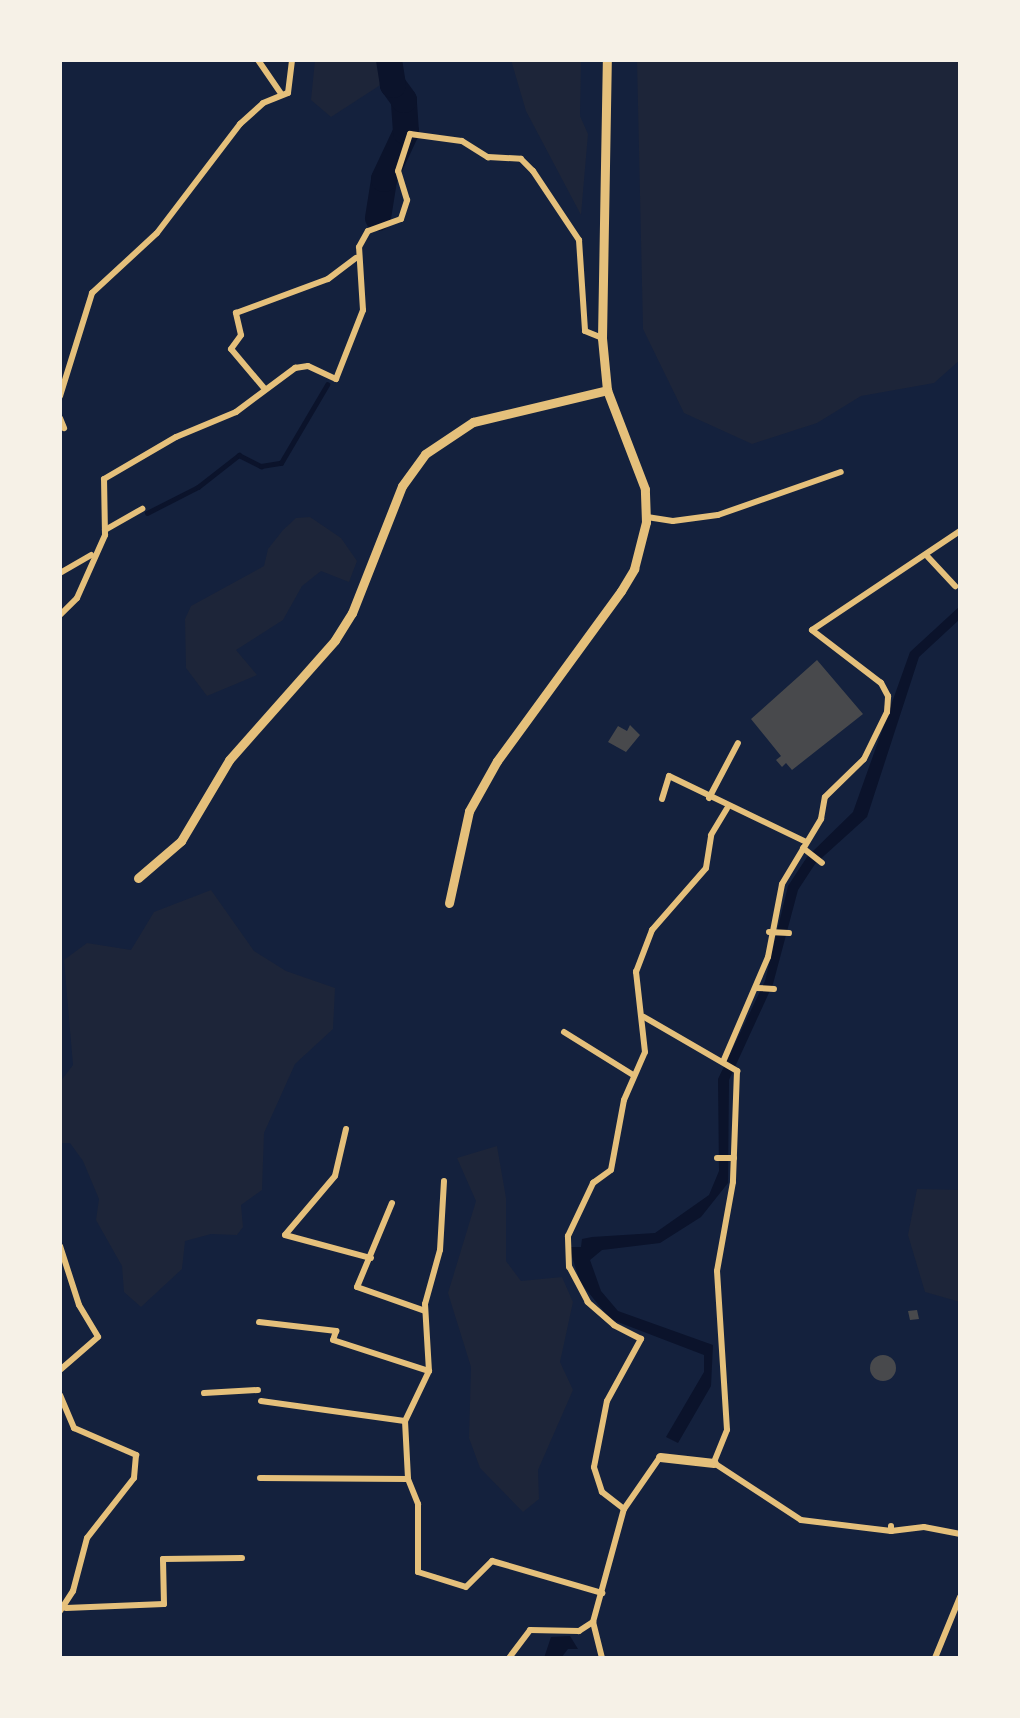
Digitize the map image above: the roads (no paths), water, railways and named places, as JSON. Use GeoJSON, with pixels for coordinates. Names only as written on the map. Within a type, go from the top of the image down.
{"type":"FeatureCollection","features":[{"type":"Feature","properties":{"kind":"street"},"geometry":{"type":"LineString","coordinates":[[258,60],[282,95]]}},
{"type":"Feature","properties":{"kind":"street"},"geometry":{"type":"LineString","coordinates":[[60,396],[92,293],[157,233],[240,124],[263,103],[288,93],[292,60]]}},
{"type":"Feature","properties":{"kind":"street"},"geometry":{"type":"LineString","coordinates":[[449,903],[469,811],[497,761],[621,591],[634,568],[647,517],[645,489],[607,390],[602,338],[607,60]]}},
{"type":"Feature","properties":{"kind":"street"},"geometry":{"type":"LineString","coordinates":[[264,388],[231,349],[241,335],[236,313],[328,279],[356,258],[368,231],[401,219],[407,201],[398,171],[410,134],[462,141],[488,157],[521,159],[579,240],[585,331],[602,338]]}},
{"type":"Feature","properties":{"kind":"street"},"geometry":{"type":"LineString","coordinates":[[60,615],[84,585],[92,555],[105,530],[104,479],[176,437],[236,411],[264,388],[295,368],[308,366],[336,378],[363,310],[356,258]]}},
{"type":"Feature","properties":{"kind":"street"},"geometry":{"type":"LineString","coordinates":[[138,878],[181,841],[230,760],[335,640],[352,613],[402,486],[425,454],[473,422],[607,390]]}},
{"type":"Feature","properties":{"kind":"street"},"geometry":{"type":"LineString","coordinates":[[60,418],[64,428]]}},
{"type":"Feature","properties":{"kind":"street"},"geometry":{"type":"LineString","coordinates":[[647,517],[673,521],[718,515],[841,472]]}},
{"type":"Feature","properties":{"kind":"street"},"geometry":{"type":"LineString","coordinates":[[105,530],[142,509]]}},
{"type":"Feature","properties":{"kind":"street"},"geometry":{"type":"LineString","coordinates":[[723,1062],[757,988],[782,884],[821,819],[825,797],[864,759],[888,696],[881,683],[812,630],[928,556],[960,531]]}},
{"type":"Feature","properties":{"kind":"street"},"geometry":{"type":"LineString","coordinates":[[60,573],[92,555]]}},
{"type":"Feature","properties":{"kind":"street"},"geometry":{"type":"LineString","coordinates":[[928,556],[955,586]]}},
{"type":"Feature","properties":{"kind":"street"},"geometry":{"type":"LineString","coordinates":[[709,798],[738,743]]}},
{"type":"Feature","properties":{"kind":"street"},"geometry":{"type":"LineString","coordinates":[[662,799],[669,776],[727,808],[805,845],[810,855],[822,863]]}},
{"type":"Feature","properties":{"kind":"street"},"geometry":{"type":"LineString","coordinates":[[624,1509],[602,1492],[594,1467],[607,1401],[641,1339],[614,1325],[588,1302],[574,1279],[566,1249],[581,1203],[593,1183],[611,1170],[619,1116],[633,1076],[645,1052],[644,1017],[636,972],[652,930],[706,868],[711,835],[727,808]]}},
{"type":"Feature","properties":{"kind":"street"},"geometry":{"type":"LineString","coordinates":[[769,932],[789,933]]}},
{"type":"Feature","properties":{"kind":"street"},"geometry":{"type":"LineString","coordinates":[[757,988],[774,989]]}},
{"type":"Feature","properties":{"kind":"street"},"geometry":{"type":"LineString","coordinates":[[644,1017],[737,1071],[734,1158],[718,1246],[727,1430],[714,1463]]}},
{"type":"Feature","properties":{"kind":"street"},"geometry":{"type":"LineString","coordinates":[[564,1032],[633,1076]]}},
{"type":"Feature","properties":{"kind":"street"},"geometry":{"type":"LineString","coordinates":[[346,1129],[335,1176],[285,1235],[371,1257]]}},
{"type":"Feature","properties":{"kind":"street"},"geometry":{"type":"LineString","coordinates":[[717,1158],[734,1158]]}},
{"type":"Feature","properties":{"kind":"street"},"geometry":{"type":"LineString","coordinates":[[444,1181],[440,1250],[428,1280],[425,1311],[429,1371],[405,1421],[408,1479],[418,1504],[418,1572],[466,1587],[492,1561],[602,1593]]}},
{"type":"Feature","properties":{"kind":"street"},"geometry":{"type":"LineString","coordinates":[[392,1203],[357,1287],[425,1311]]}},
{"type":"Feature","properties":{"kind":"street"},"geometry":{"type":"LineString","coordinates":[[60,1246],[79,1305],[98,1337],[60,1370]]}},
{"type":"Feature","properties":{"kind":"street"},"geometry":{"type":"LineString","coordinates":[[259,1322],[336,1331],[333,1340],[429,1371]]}},
{"type":"Feature","properties":{"kind":"street"},"geometry":{"type":"LineString","coordinates":[[204,1393],[258,1390]]}},
{"type":"Feature","properties":{"kind":"street"},"geometry":{"type":"LineString","coordinates":[[60,1395],[74,1428],[136,1455],[134,1478],[80,1553],[63,1610],[164,1604],[163,1559],[242,1558]]}},
{"type":"Feature","properties":{"kind":"street"},"geometry":{"type":"LineString","coordinates":[[261,1401],[405,1421]]}},
{"type":"Feature","properties":{"kind":"street"},"geometry":{"type":"LineString","coordinates":[[602,1658],[593,1622],[624,1509],[660,1457],[714,1463],[801,1520],[891,1529],[924,1527],[960,1534]]}},
{"type":"Feature","properties":{"kind":"street"},"geometry":{"type":"LineString","coordinates":[[260,1478],[408,1479]]}},
{"type":"Feature","properties":{"kind":"street"},"geometry":{"type":"LineString","coordinates":[[935,1658],[960,1598]]}},
{"type":"Feature","properties":{"kind":"street"},"geometry":{"type":"LineString","coordinates":[[509,1658],[530,1630],[579,1631],[593,1622]]}},
{"type":"Feature","properties":{"kind":"waterway"},"geometry":{"type":"LineString","coordinates":[[378,218],[384,179],[406,132],[404,100],[393,85],[389,60]]}},
{"type":"Feature","properties":{"kind":"waterway"},"geometry":{"type":"LineString","coordinates":[[147,513],[198,487],[239,455],[261,466],[281,463],[327,385]]}}]}
